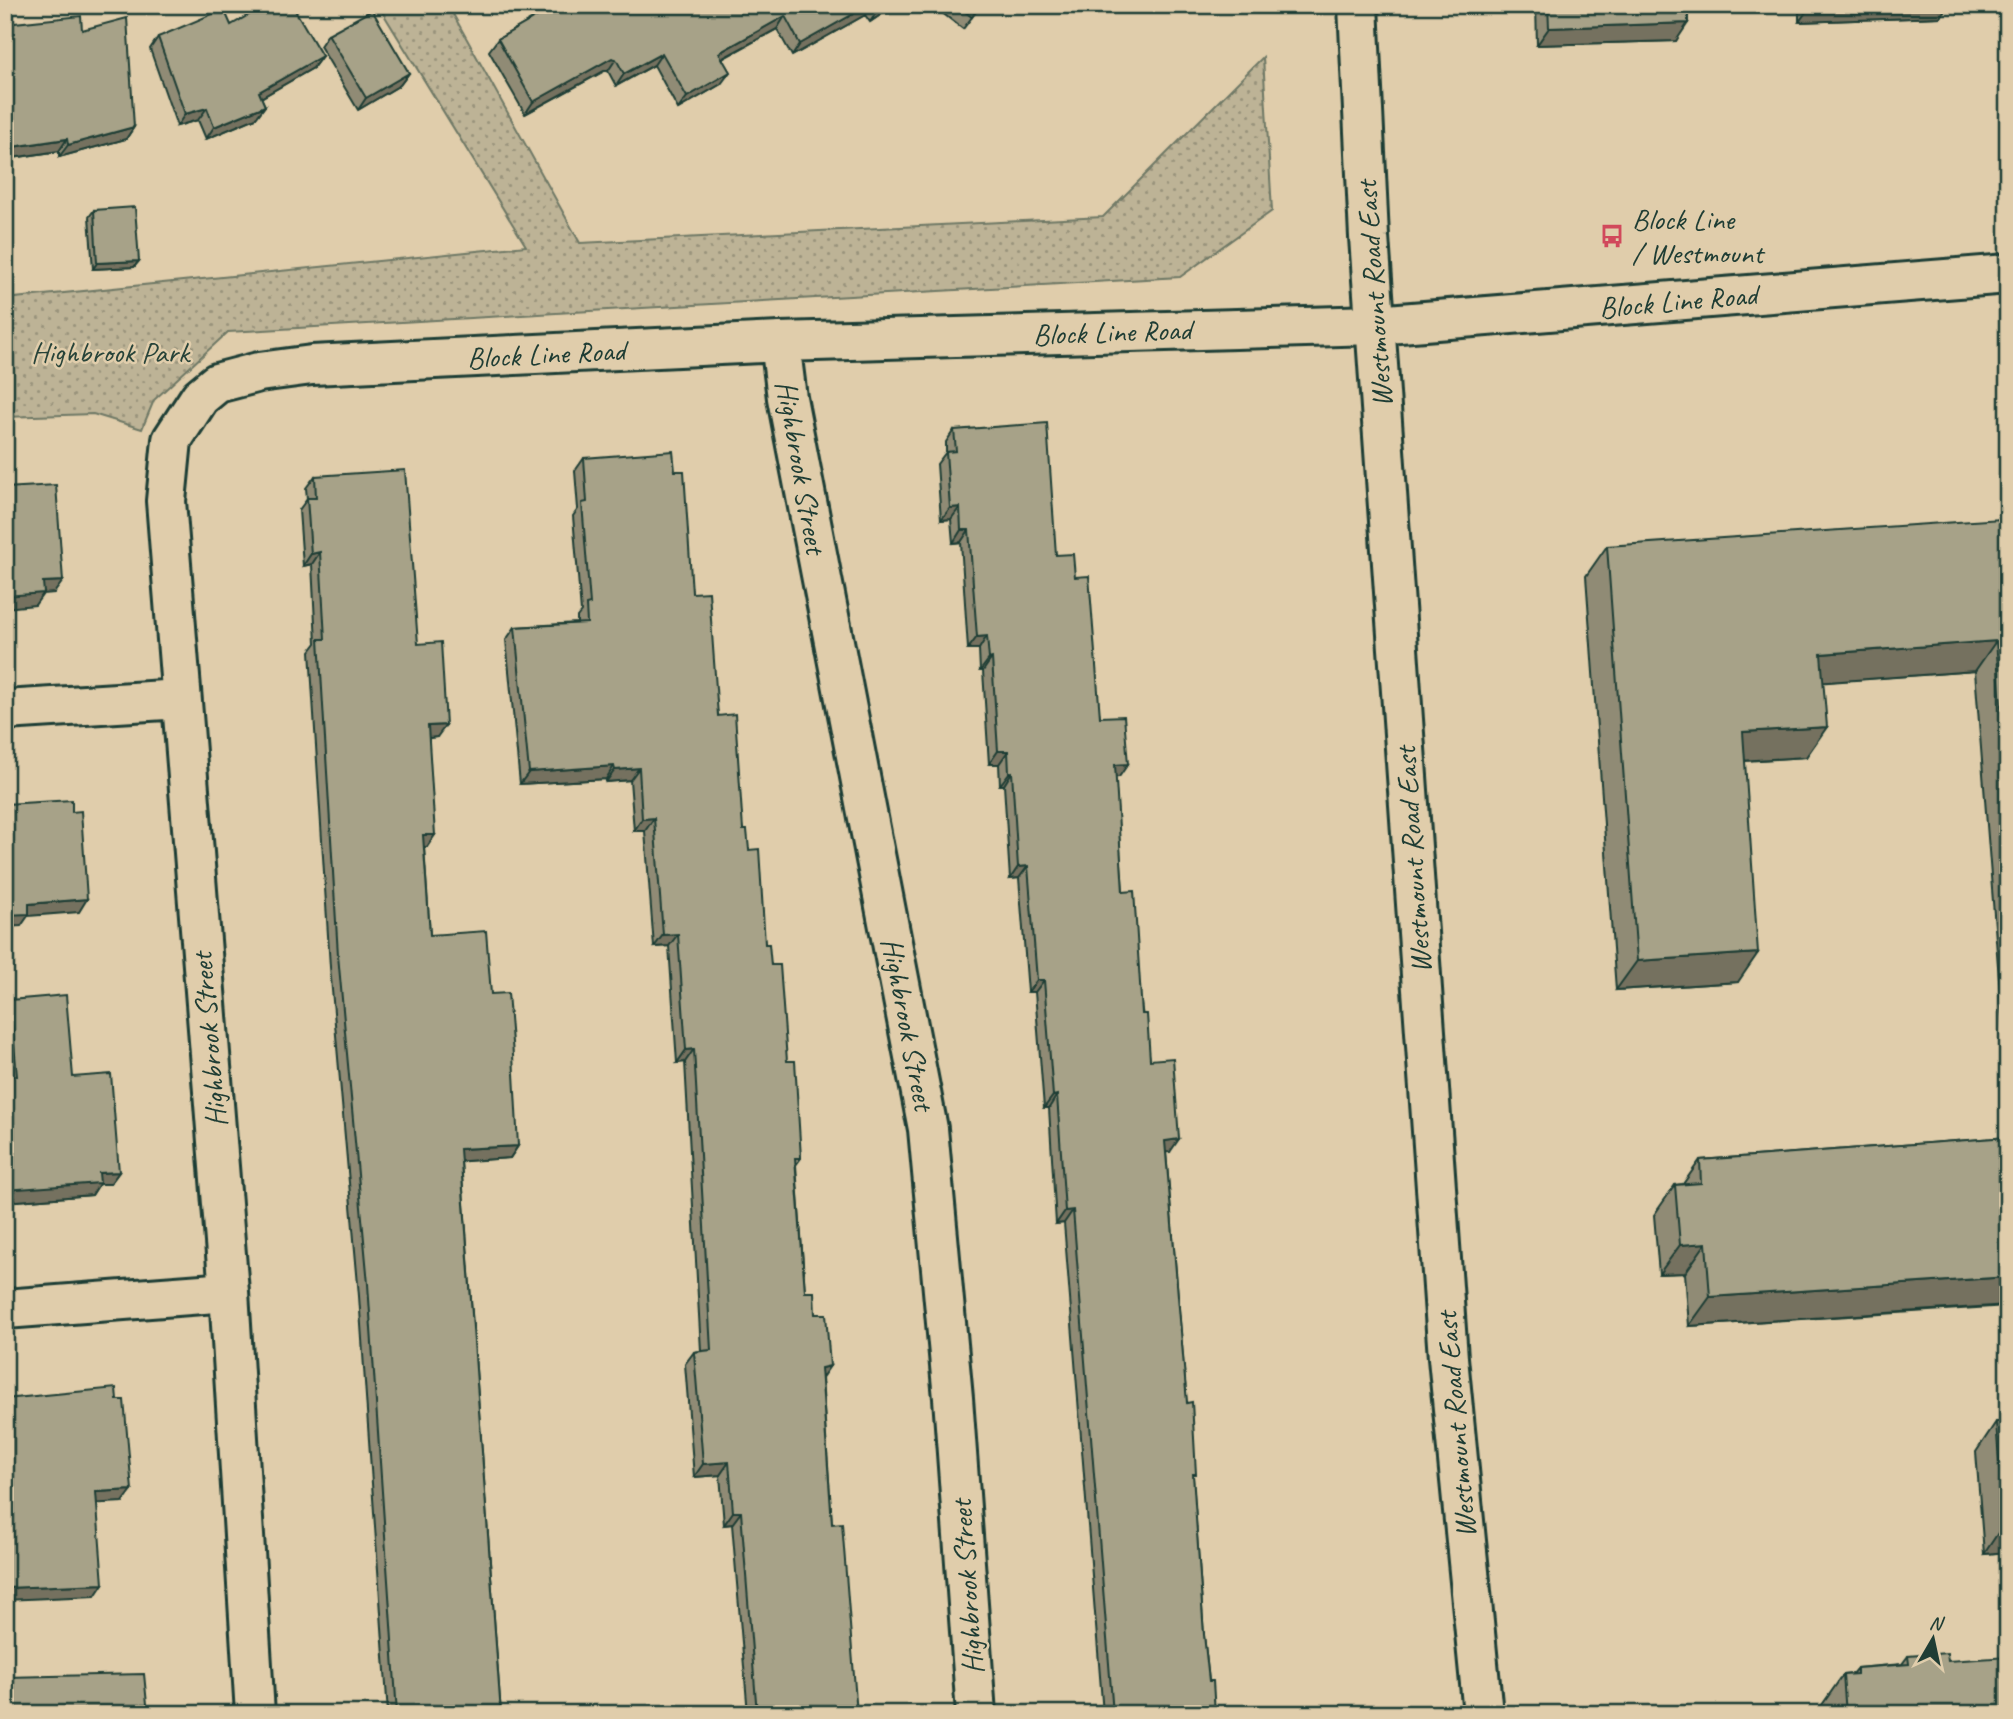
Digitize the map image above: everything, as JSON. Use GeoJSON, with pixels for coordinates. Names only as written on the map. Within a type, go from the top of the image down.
{"type":"FeatureCollection","features":[{"type":"Feature","properties":{"kind":"street","name":"Westmount Road East"},"geometry":{"type":"LineString","coordinates":[[1358,5],[1375,325],[1448,1358],[1483,1714]]}},
{"type":"Feature","properties":{"kind":"street","name":"Block Line Road"},"geometry":{"type":"LineString","coordinates":[[217,383],[259,372],[312,365],[780,342],[1375,325],[2008,274]]}},
{"type":"Feature","properties":{"kind":"street","name":"Highbrook Street"},"geometry":{"type":"LineString","coordinates":[[780,342],[787,398],[928,1129],[953,1398],[976,1714]]}},
{"type":"Feature","properties":{"kind":"street","name":"Highbrook Street"},"geometry":{"type":"LineString","coordinates":[[217,383],[200,397],[172,440],[166,501],[229,1292],[256,1714]]}},
{"type":"Feature","properties":{"kind":"street"},"geometry":{"type":"LineString","coordinates":[[5,710],[181,699]]}},
{"type":"Feature","properties":{"kind":"street"},"geometry":{"type":"LineString","coordinates":[[5,1309],[229,1292]]}},
{"type":"Feature","properties":{"kind":"green space","name":"Highbrook Park"},"geometry":{"type":"Polygon","coordinates":[[[378,5],[448,5],[580,243],[1103,217],[1263,57],[1272,211],[1180,277],[228,332],[154,400],[142,429],[93,414],[5,417],[5,299],[526,246],[378,5]]]}},
{"type":"Feature","properties":{"kind":"building"},"geometry":{"type":"Polygon","coordinates":[[[266,5],[292,5],[322,56],[259,92],[265,106],[214,127],[207,108],[185,114],[158,37],[224,9],[231,25],[266,5]]]}},
{"type":"Feature","properties":{"kind":"building"},"geometry":{"type":"Polygon","coordinates":[[[557,5],[869,5],[800,44],[785,16],[719,53],[730,72],[687,97],[662,53],[624,74],[616,59],[612,58],[533,102],[498,39],[557,5]]]}},
{"type":"Feature","properties":{"kind":"building"},"geometry":{"type":"Polygon","coordinates":[[[956,5],[980,5],[972,17],[956,5]]]}},
{"type":"Feature","properties":{"kind":"building"},"geometry":{"type":"Polygon","coordinates":[[[1548,5],[1688,5],[1688,23],[1549,28],[1548,5]]]}},
{"type":"Feature","properties":{"kind":"building"},"geometry":{"type":"Polygon","coordinates":[[[372,10],[409,73],[366,98],[328,34],[372,10]]]}},
{"type":"Feature","properties":{"kind":"building"},"geometry":{"type":"Polygon","coordinates":[[[81,16],[82,30],[127,18],[134,127],[68,145],[67,139],[5,148],[5,24],[81,16]]]}},
{"type":"Feature","properties":{"kind":"building"},"geometry":{"type":"Polygon","coordinates":[[[135,207],[139,261],[97,263],[94,210],[135,207]]]}},
{"type":"Feature","properties":{"kind":"building"},"geometry":{"type":"Polygon","coordinates":[[[1047,423],[1056,555],[1073,554],[1075,577],[1089,576],[1100,717],[1124,716],[1128,764],[1115,765],[1123,892],[1134,891],[1142,1014],[1147,1014],[1150,1060],[1173,1058],[1179,1139],[1165,1141],[1187,1403],[1192,1402],[1196,1474],[1193,1474],[1204,1635],[1209,1681],[1213,1681],[1215,1714],[1113,1714],[1073,1210],[1065,1211],[1057,1095],[1053,1096],[1044,980],[1037,980],[1028,866],[1018,867],[1012,772],[1009,773],[1008,751],[998,751],[992,658],[989,659],[987,636],[977,637],[969,530],[961,530],[960,507],[950,508],[946,452],[956,451],[954,430],[1047,423]]]}},
{"type":"Feature","properties":{"kind":"building"},"geometry":{"type":"Polygon","coordinates":[[[673,451],[675,471],[684,471],[692,593],[709,592],[718,716],[735,714],[743,830],[747,830],[749,850],[759,849],[765,944],[769,944],[771,965],[780,965],[787,1061],[795,1061],[801,1158],[795,1158],[805,1292],[814,1292],[815,1314],[826,1314],[830,1366],[821,1368],[832,1524],[842,1523],[857,1714],[757,1714],[741,1512],[733,1512],[729,1462],[703,1464],[694,1352],[711,1350],[694,1049],[686,1050],[678,934],[663,935],[654,818],[642,819],[639,768],[615,770],[614,766],[529,772],[515,627],[587,623],[586,605],[590,604],[582,503],[587,502],[584,458],[673,451]]]}},
{"type":"Feature","properties":{"kind":"building"},"geometry":{"type":"Polygon","coordinates":[[[405,470],[418,644],[441,642],[446,725],[428,726],[435,835],[423,835],[430,935],[486,931],[491,994],[508,993],[513,1055],[518,1146],[460,1149],[501,1714],[397,1714],[368,1284],[338,955],[319,639],[325,639],[320,552],[311,554],[307,498],[316,498],[315,476],[405,470]]]}},
{"type":"Feature","properties":{"kind":"building"},"geometry":{"type":"Polygon","coordinates":[[[56,485],[63,581],[43,582],[44,593],[5,596],[5,488],[56,485]]]}},
{"type":"Feature","properties":{"kind":"building"},"geometry":{"type":"Polygon","coordinates":[[[2001,519],[2005,579],[2008,579],[2008,797],[1996,641],[1821,654],[1827,727],[1743,732],[1758,953],[1637,961],[1607,546],[2001,519]]]}},
{"type":"Feature","properties":{"kind":"building"},"geometry":{"type":"Polygon","coordinates":[[[72,800],[72,812],[81,811],[87,899],[29,904],[29,914],[5,915],[5,804],[72,800]]]}},
{"type":"Feature","properties":{"kind":"building"},"geometry":{"type":"Polygon","coordinates":[[[66,995],[73,1077],[111,1074],[119,1172],[99,1173],[100,1183],[5,1190],[5,1077],[17,1076],[10,1000],[66,995]]]}},
{"type":"Feature","properties":{"kind":"building"},"geometry":{"type":"Polygon","coordinates":[[[2008,1137],[2008,1277],[1710,1297],[1706,1243],[1680,1245],[1675,1185],[1701,1183],[1700,1160],[2008,1137]]]}},
{"type":"Feature","properties":{"kind":"building"},"geometry":{"type":"Polygon","coordinates":[[[116,1388],[117,1400],[124,1400],[132,1490],[96,1492],[103,1584],[5,1588],[5,1399],[116,1388]]]}},
{"type":"Feature","properties":{"kind":"building"},"geometry":{"type":"Polygon","coordinates":[[[2008,1421],[2008,1524],[2004,1524],[1996,1422],[2008,1421]]]}},
{"type":"Feature","properties":{"kind":"building"},"geometry":{"type":"Polygon","coordinates":[[[1947,1653],[1948,1661],[2008,1657],[2008,1714],[1846,1714],[1843,1675],[1857,1674],[1857,1668],[1909,1664],[1908,1656],[1947,1653]]]}},
{"type":"Feature","properties":{"kind":"building"},"geometry":{"type":"Polygon","coordinates":[[[144,1674],[148,1714],[5,1714],[5,1677],[144,1674]]]}},
{"type":"Feature","properties":{"kind":"place","name":"Block Line / Westmount"},"geometry":{"type":"Point","coordinates":[1612,236]}}]}
